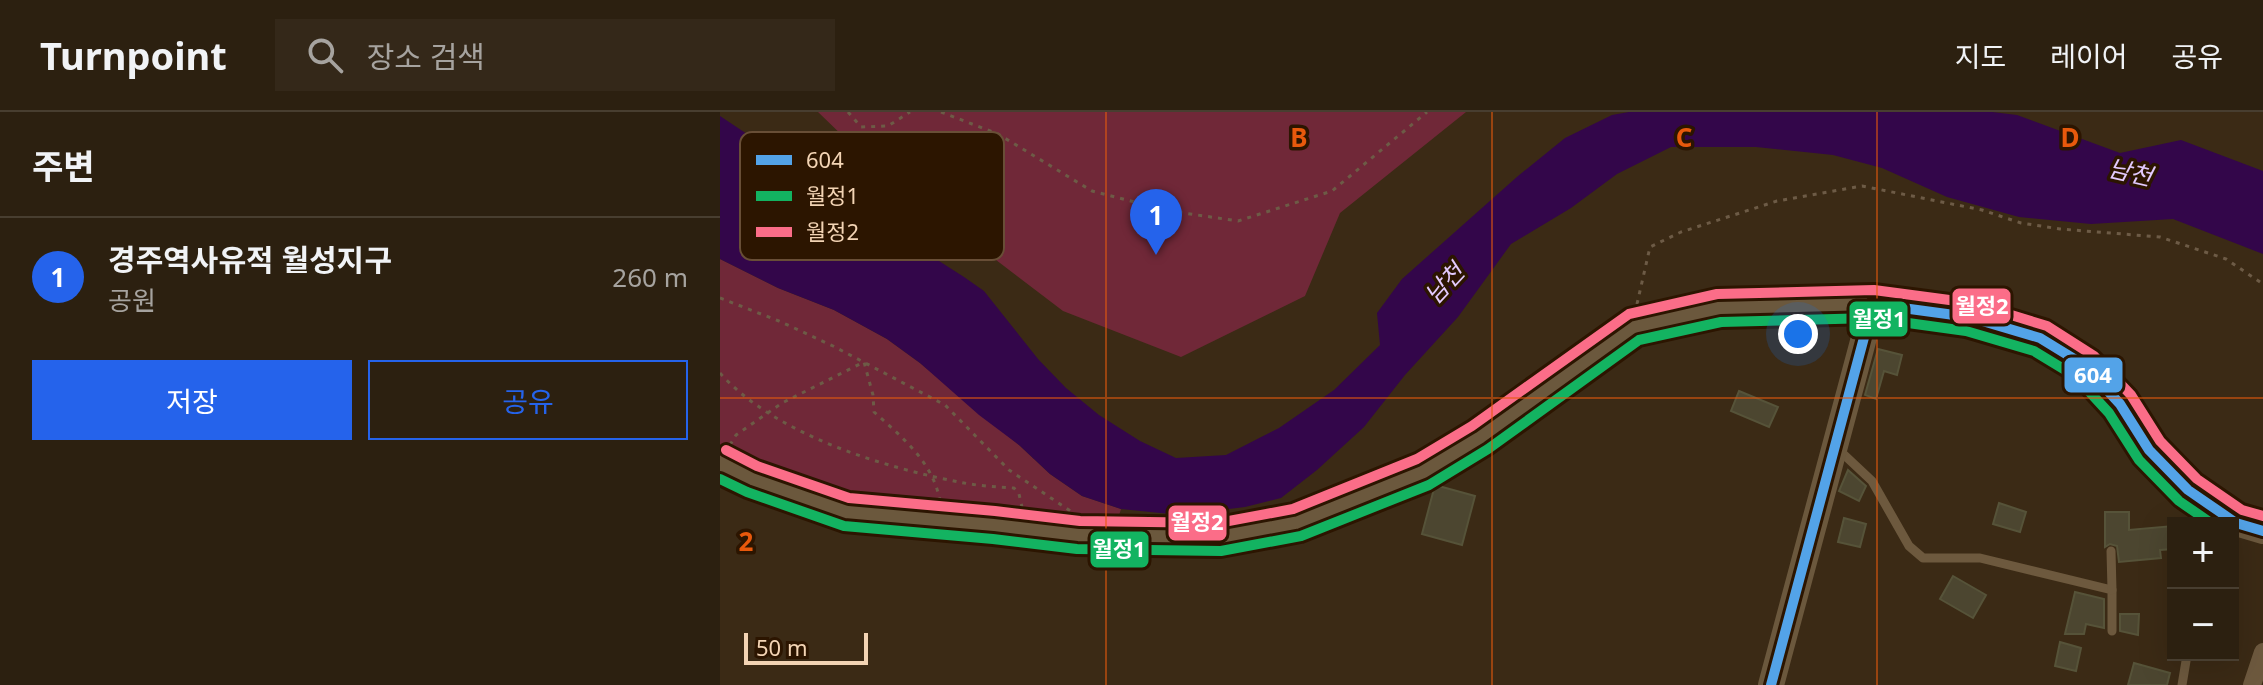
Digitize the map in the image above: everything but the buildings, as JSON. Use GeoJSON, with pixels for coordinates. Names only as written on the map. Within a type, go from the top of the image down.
{"type":"FeatureCollection","features":[{"type":"Feature","properties":{"kind":"street"},"geometry":{"type":"LineString","coordinates":[[1771,685],[1873,304]]}},
{"type":"Feature","properties":{"kind":"street"},"geometry":{"type":"LineString","coordinates":[[723,457],[752,479],[846,512],[1079,535],[1219,537],[1297,523],[1423,472],[1480,438],[1633,327],[1719,308],[1873,304],[1969,317],[2040,338],[2084,365],[2120,404],[2149,450],[2188,490],[2236,523],[2263,531]]}},
{"type":"Feature","properties":{"kind":"street"},"geometry":{"type":"LineString","coordinates":[[2252,685],[2263,652]]}},
{"type":"Feature","properties":{"kind":"lane"},"geometry":{"type":"LineString","coordinates":[[1834,445],[1872,481],[1909,546],[1923,558],[1980,558],[2112,590]]}},
{"type":"Feature","properties":{"kind":"lane"},"geometry":{"type":"LineString","coordinates":[[2111,551],[2112,631]]}},
{"type":"Feature","properties":{"kind":"lane"},"geometry":{"type":"LineString","coordinates":[[2182,685],[2186,661]]}},
{"type":"Feature","properties":{"kind":"path"},"geometry":{"type":"LineString","coordinates":[[848,112],[861,127],[888,126],[910,112]]}},
{"type":"Feature","properties":{"kind":"path"},"geometry":{"type":"LineString","coordinates":[[941,112],[993,132]]}},
{"type":"Feature","properties":{"kind":"path"},"geometry":{"type":"LineString","coordinates":[[1004,138],[1092,191],[1170,211],[1238,221],[1332,191],[1427,112]]}},
{"type":"Feature","properties":{"kind":"path"},"geometry":{"type":"LineString","coordinates":[[1633,327],[1650,247],[1681,232],[1777,201],[1862,186],[1982,210],[2021,223],[2160,237],[2226,259],[2263,284]]}},
{"type":"Feature","properties":{"kind":"path"},"geometry":{"type":"LineString","coordinates":[[720,298],[779,321],[945,405],[1009,470],[1076,514]]}},
{"type":"Feature","properties":{"kind":"path"},"geometry":{"type":"LineString","coordinates":[[723,457],[736,435],[782,403],[864,362]]}},
{"type":"Feature","properties":{"kind":"path"},"geometry":{"type":"LineString","coordinates":[[864,362],[874,412],[921,458],[937,484],[941,507]]}},
{"type":"Feature","properties":{"kind":"path"},"geometry":{"type":"LineString","coordinates":[[720,373],[730,384],[787,425],[854,454],[966,484],[1014,488],[1019,494],[1023,511]]}},
{"type":"Feature","properties":{"kind":"shaded area"},"geometry":{"type":"Polygon","coordinates":[[[818,112],[1466,112],[1340,213],[1305,296],[1181,357],[1063,311],[996,260],[1004,260],[1004,132],[839,132],[818,112]]]}},
{"type":"Feature","properties":{"kind":"shaded area"},"geometry":{"type":"Polygon","coordinates":[[[720,259],[778,288],[834,310],[887,339],[920,363],[1050,474],[1082,496],[1121,509],[1113,535],[846,512],[720,463],[720,259]]]}},
{"type":"Feature","properties":{"kind":"water","name":"남천"},"geometry":{"type":"Polygon","coordinates":[[[1629,112],[1992,112],[2017,115],[2120,153],[2181,140],[2263,171],[2263,254],[2173,219],[2091,224],[2019,217],[1947,197],[1882,168],[1833,155],[1756,147],[1671,147],[1617,174],[1571,208],[1511,244],[1458,317],[1405,375],[1364,427],[1281,498],[1245,507],[1180,515],[1121,509],[1082,496],[1050,474],[920,363],[887,339],[834,310],[778,288],[720,259],[720,116],[744,132],[740,132],[740,260],[937,260],[984,291],[1038,359],[1066,388],[1099,415],[1140,441],[1176,458],[1226,455],[1279,428],[1334,390],[1380,345],[1377,313],[1402,279],[1565,138],[1612,115],[1629,112]]]}},
{"type":"Feature","properties":{"kind":"transit line","name":"월정2"},"geometry":{"type":"LineString","coordinates":[[726,450],[757,466],[849,498],[1080,521],[1218,523],[1293,509],[1417,459],[1472,426],[1629,314],[1717,294],[1874,290],[1972,303],[2047,326],[2094,356],[2131,395],[2160,441],[2197,479],[2242,510],[2263,516]]}},
{"type":"Feature","properties":{"kind":"transit line","name":"604"},"geometry":{"type":"LineString","coordinates":[[1873,304],[1969,317],[2040,338],[2084,365],[2120,404],[2149,450],[2188,490],[2236,523],[2263,531]]}},
{"type":"Feature","properties":{"kind":"transit line","name":"604"},"geometry":{"type":"LineString","coordinates":[[1771,685],[1873,304]]}},
{"type":"Feature","properties":{"kind":"transit line","name":"월정1"},"geometry":{"type":"LineString","coordinates":[[720,479],[747,492],[844,526],[1077,549],[1221,551],[1301,536],[1429,485],[1488,449],[1639,340],[1721,322],[1872,318],[1966,331],[2034,351],[2075,376],[2109,413],[2139,460],[2179,501],[2202,517]]}},
{"type":"Feature","properties":{"kind":"place","name":"경주역사유적 월성지구"},"geometry":{"type":"Point","coordinates":[1156,255]}}]}
